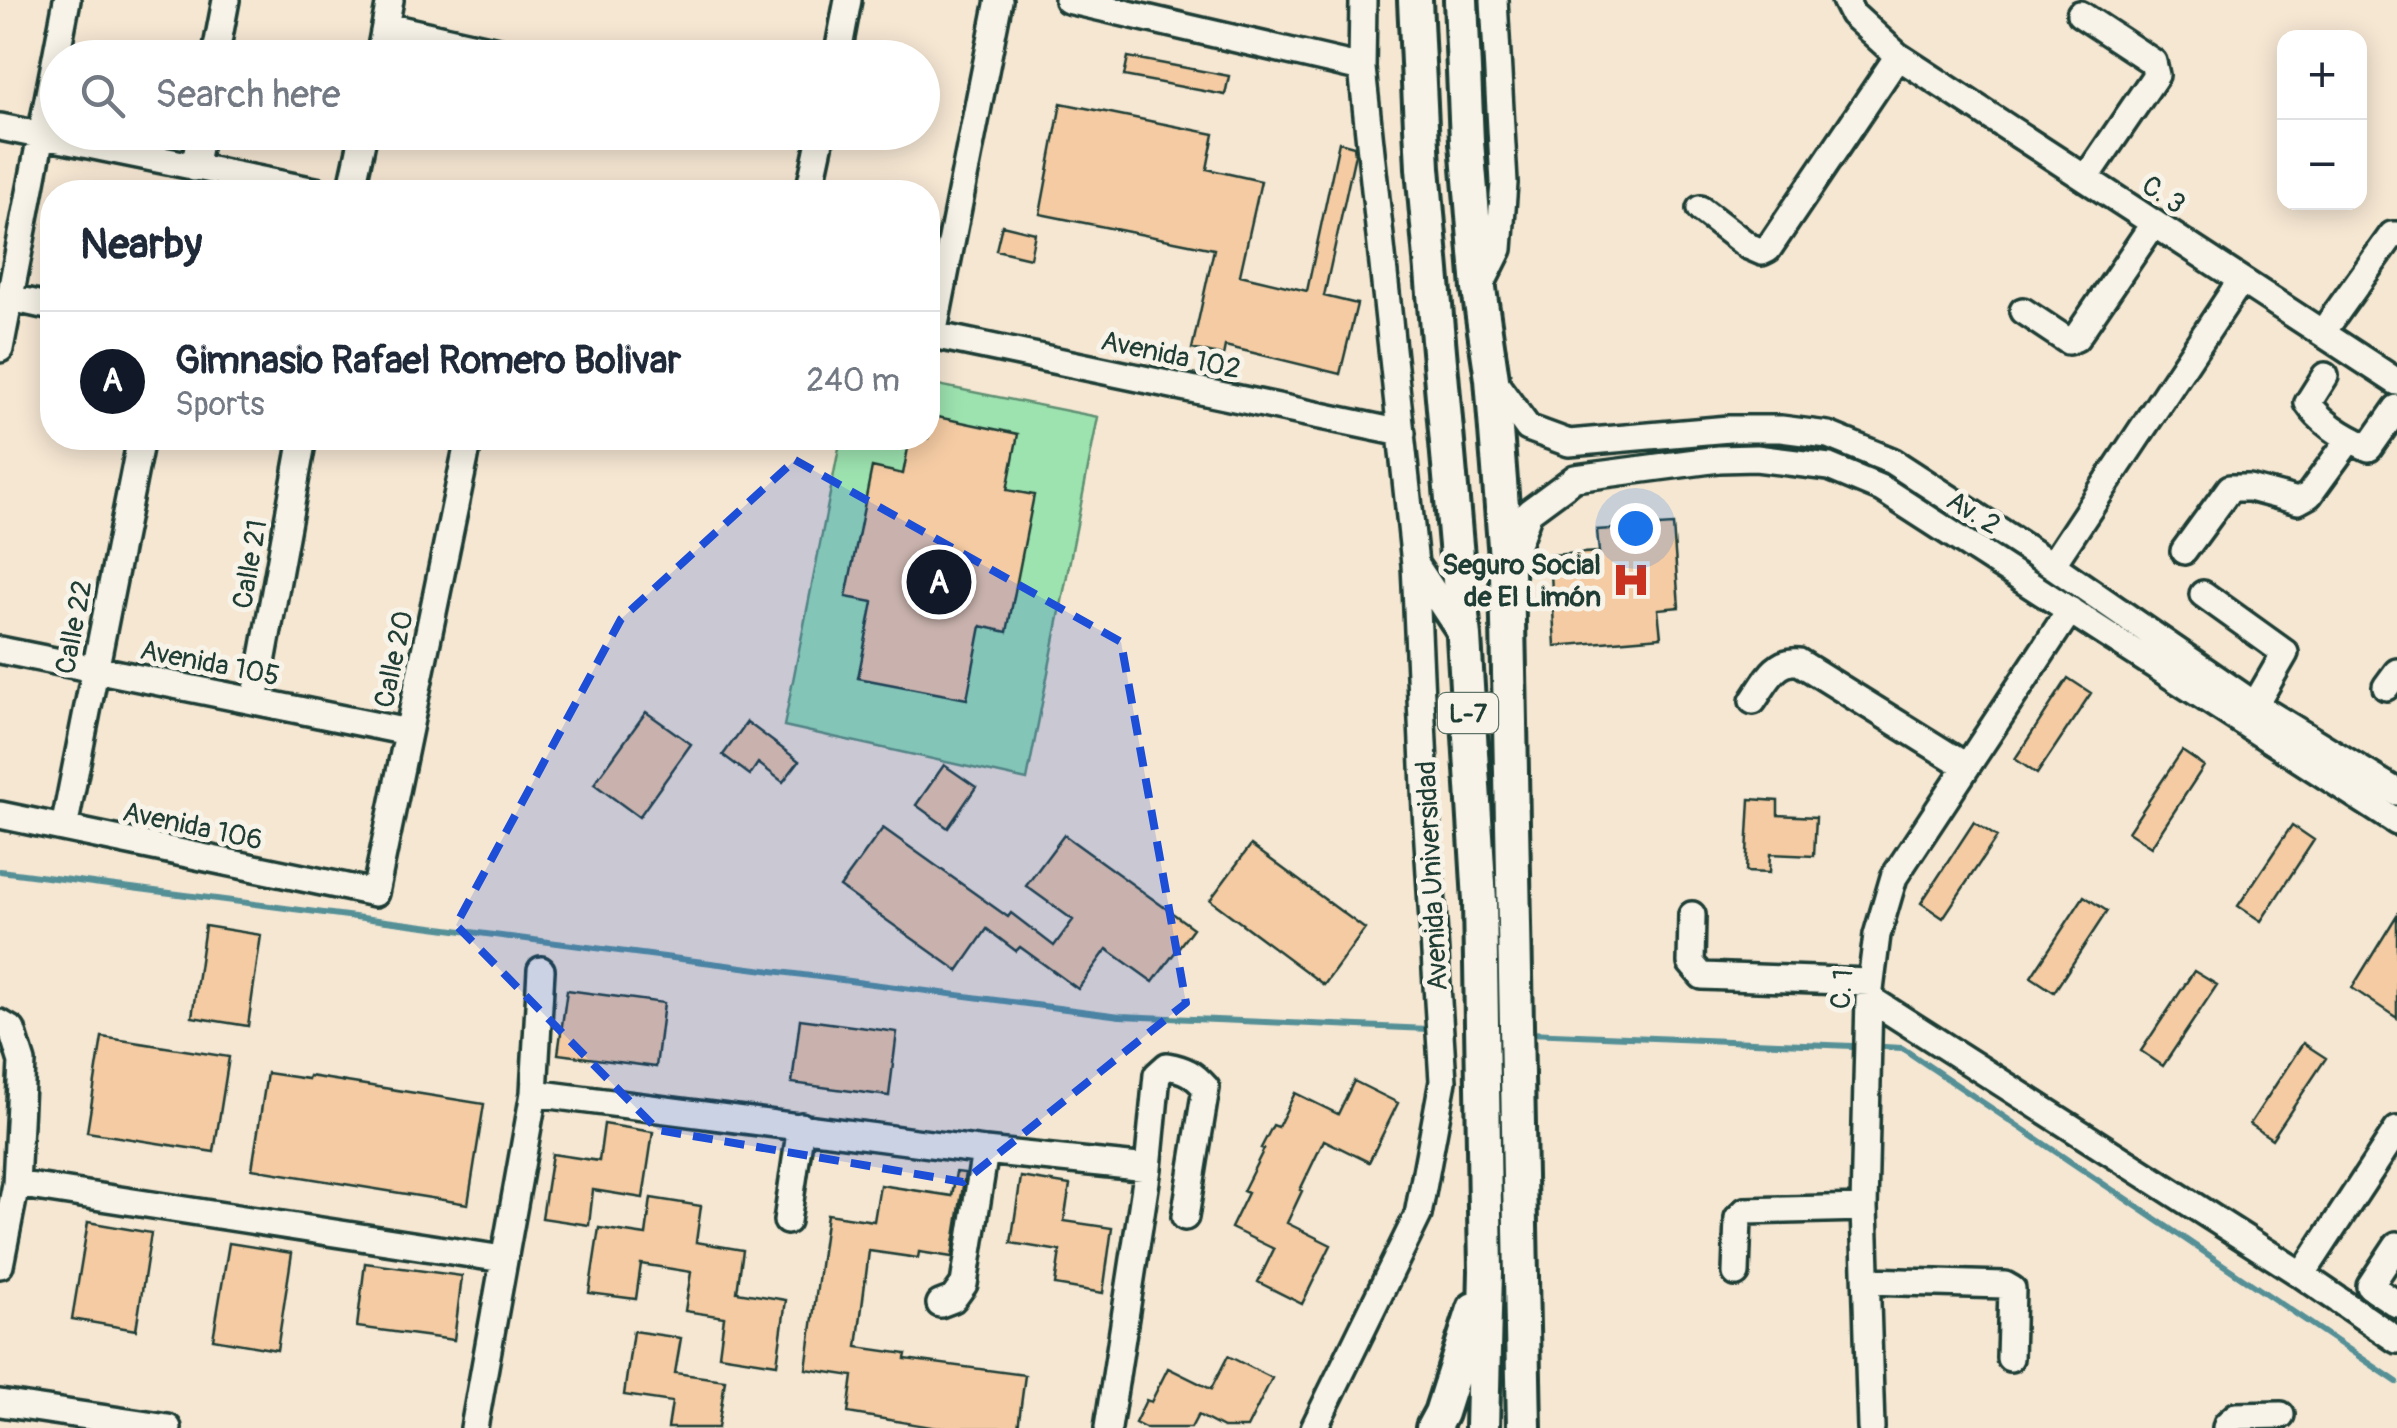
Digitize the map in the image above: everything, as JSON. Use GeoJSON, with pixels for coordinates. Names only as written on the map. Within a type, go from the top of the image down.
{"type":"FeatureCollection","features":[{"type":"Feature","properties":{"kind":"main road","name":"Avenida Universidad"},"geometry":{"type":"LineString","coordinates":[[1415,0],[1423,168],[1464,637],[1480,901],[1486,1271],[1482,1428]]}},
{"type":"Feature","properties":{"kind":"main road","name":"L-7"},"geometry":{"type":"LineString","coordinates":[[1461,0],[1467,142],[1507,571],[1524,1428]]}},
{"type":"Feature","properties":{"kind":"main road"},"geometry":{"type":"LineString","coordinates":[[1432,1428],[1441,1413],[1486,1271]]}},
{"type":"Feature","properties":{"kind":"street"},"geometry":{"type":"LineString","coordinates":[[59,40],[67,0]]}},
{"type":"Feature","properties":{"kind":"street"},"geometry":{"type":"LineString","coordinates":[[218,40],[226,0]]}},
{"type":"Feature","properties":{"kind":"street"},"geometry":{"type":"LineString","coordinates":[[383,40],[390,0]]}},
{"type":"Feature","properties":{"kind":"street"},"geometry":{"type":"LineString","coordinates":[[840,40],[848,0]]}},
{"type":"Feature","properties":{"kind":"street"},"geometry":{"type":"LineString","coordinates":[[940,286],[999,0]]}},
{"type":"Feature","properties":{"kind":"street"},"geometry":{"type":"LineString","coordinates":[[1068,0],[1362,68]]}},
{"type":"Feature","properties":{"kind":"street","name":"Avenida Universidad"},"geometry":{"type":"LineString","coordinates":[[1314,1428],[1418,1214],[1443,1081],[1415,564],[1362,68],[1363,0]]}},
{"type":"Feature","properties":{"kind":"street"},"geometry":{"type":"LineString","coordinates":[[1479,289],[1498,249],[1504,183],[1494,0]]}},
{"type":"Feature","properties":{"kind":"street","name":"C. 3"},"geometry":{"type":"LineString","coordinates":[[1846,0],[1852,14],[1898,56],[2397,382]]}},
{"type":"Feature","properties":{"kind":"street"},"geometry":{"type":"LineString","coordinates":[[2080,14],[2153,62],[2156,75],[2086,178]]}},
{"type":"Feature","properties":{"kind":"street"},"geometry":{"type":"LineString","coordinates":[[386,26],[449,40]]}},
{"type":"Feature","properties":{"kind":"street"},"geometry":{"type":"LineString","coordinates":[[1700,209],[1748,246],[1762,252],[1768,249],[1898,56]]}},
{"type":"Feature","properties":{"kind":"street"},"geometry":{"type":"LineString","coordinates":[[0,127],[40,134],[0,349]]}},
{"type":"Feature","properties":{"kind":"street"},"geometry":{"type":"LineString","coordinates":[[112,150],[257,180]]}},
{"type":"Feature","properties":{"kind":"street"},"geometry":{"type":"LineString","coordinates":[[194,168],[198,150]]}},
{"type":"Feature","properties":{"kind":"street"},"geometry":{"type":"LineString","coordinates":[[354,180],[360,150]]}},
{"type":"Feature","properties":{"kind":"street"},"geometry":{"type":"LineString","coordinates":[[812,180],[818,150]]}},
{"type":"Feature","properties":{"kind":"street"},"geometry":{"type":"LineString","coordinates":[[2022,312],[2068,341],[2076,338],[2154,223]]}},
{"type":"Feature","properties":{"kind":"street"},"geometry":{"type":"LineString","coordinates":[[2322,332],[2392,234],[2397,235]]}},
{"type":"Feature","properties":{"kind":"street"},"geometry":{"type":"LineString","coordinates":[[2052,565],[2242,280]]}},
{"type":"Feature","properties":{"kind":"street"},"geometry":{"type":"LineString","coordinates":[[11,298],[40,304]]}},
{"type":"Feature","properties":{"kind":"street","name":"Avenida 102"},"geometry":{"type":"LineString","coordinates":[[940,337],[1402,433]]}},
{"type":"Feature","properties":{"kind":"street"},"geometry":{"type":"LineString","coordinates":[[2325,376],[2308,403],[2315,415],[2349,440],[2369,448],[2397,408]]}},
{"type":"Feature","properties":{"kind":"street","name":"Av. 2"},"geometry":{"type":"LineString","coordinates":[[1492,379],[1528,428],[1569,443],[1729,429],[1781,429],[1828,435],[1892,461],[2255,705],[2397,792]]}},
{"type":"Feature","properties":{"kind":"street"},"geometry":{"type":"LineString","coordinates":[[2184,551],[2230,488],[2249,488],[2298,501],[2309,496],[2349,440]]}},
{"type":"Feature","properties":{"kind":"street","name":"Calle 22"},"geometry":{"type":"LineString","coordinates":[[64,828],[140,450]]}},
{"type":"Feature","properties":{"kind":"street","name":"Calle 21"},"geometry":{"type":"LineString","coordinates":[[255,701],[301,450]]}},
{"type":"Feature","properties":{"kind":"street","name":"Calle 20"},"geometry":{"type":"LineString","coordinates":[[374,893],[466,450]]}},
{"type":"Feature","properties":{"kind":"street","name":"Av. 2"},"geometry":{"type":"LineString","coordinates":[[1507,571],[1530,512],[1575,478],[1719,459],[1756,458],[1830,467],[1882,489],[2396,818]]}},
{"type":"Feature","properties":{"kind":"street"},"geometry":{"type":"LineString","coordinates":[[1415,564],[1464,637]]}},
{"type":"Feature","properties":{"kind":"street"},"geometry":{"type":"LineString","coordinates":[[2203,594],[2286,654],[2255,705]]}},
{"type":"Feature","properties":{"kind":"street","name":"C. 1"},"geometry":{"type":"LineString","coordinates":[[1870,1428],[1864,1208],[1870,990],[1878,934],[1894,878],[2070,610]]}},
{"type":"Feature","properties":{"kind":"street","name":"Avenida 105"},"geometry":{"type":"LineString","coordinates":[[0,650],[408,732]]}},
{"type":"Feature","properties":{"kind":"street"},"geometry":{"type":"LineString","coordinates":[[1753,702],[1779,666],[1788,661],[1799,662],[1966,766]]}},
{"type":"Feature","properties":{"kind":"street","name":"Avenida 106"},"geometry":{"type":"LineString","coordinates":[[0,815],[374,893]]}},
{"type":"Feature","properties":{"kind":"street"},"geometry":{"type":"LineString","coordinates":[[1692,915],[1691,963],[1702,976],[1870,990],[2397,1340]]}},
{"type":"Feature","properties":{"kind":"street"},"geometry":{"type":"LineString","coordinates":[[474,1428],[534,1093],[541,970]]}},
{"type":"Feature","properties":{"kind":"street"},"geometry":{"type":"LineString","coordinates":[[0,1024],[12,1030],[22,1062],[16,1184],[0,1265]]}},
{"type":"Feature","properties":{"kind":"street"},"geometry":{"type":"LineString","coordinates":[[1108,1428],[1148,1168],[1157,1075],[1167,1066],[1184,1069],[1206,1088],[1185,1217]]}},
{"type":"Feature","properties":{"kind":"street"},"geometry":{"type":"LineString","coordinates":[[534,1093],[1148,1168]]}},
{"type":"Feature","properties":{"kind":"street"},"geometry":{"type":"LineString","coordinates":[[788,1221],[801,1126]]}},
{"type":"Feature","properties":{"kind":"street"},"geometry":{"type":"LineString","coordinates":[[2302,1275],[2397,1130]]}},
{"type":"Feature","properties":{"kind":"street"},"geometry":{"type":"LineString","coordinates":[[940,1304],[953,1299],[964,1284],[985,1151]]}},
{"type":"Feature","properties":{"kind":"street"},"geometry":{"type":"LineString","coordinates":[[16,1184],[503,1259]]}},
{"type":"Feature","properties":{"kind":"street"},"geometry":{"type":"LineString","coordinates":[[1736,1273],[1738,1218],[1745,1211],[1864,1208]]}},
{"type":"Feature","properties":{"kind":"street"},"geometry":{"type":"LineString","coordinates":[[2397,1245],[2370,1286],[2397,1304]]}},
{"type":"Feature","properties":{"kind":"street"},"geometry":{"type":"LineString","coordinates":[[1868,1280],[2005,1285],[2012,1289],[2010,1358]]}},
{"type":"Feature","properties":{"kind":"street"},"geometry":{"type":"LineString","coordinates":[[0,1403],[122,1425],[168,1428]]}},
{"type":"Feature","properties":{"kind":"street"},"geometry":{"type":"LineString","coordinates":[[2226,1428],[2236,1416],[2281,1415]]}},
{"type":"Feature","properties":{"kind":"highlighted area"},"geometry":{"type":"Polygon","coordinates":[[[795,460],[1121,642],[1186,1003],[963,1182],[658,1130],[456,925],[621,619],[795,460]]]}},
{"type":"Feature","properties":{"kind":"green space"},"geometry":{"type":"Polygon","coordinates":[[[940,385],[1098,417],[1027,780],[784,726],[839,450],[940,450],[940,385]]]}},
{"type":"Feature","properties":{"kind":"building"},"geometry":{"type":"Polygon","coordinates":[[[1128,57],[1229,76],[1225,95],[1124,76],[1128,57]]]}},
{"type":"Feature","properties":{"kind":"building"},"geometry":{"type":"Polygon","coordinates":[[[1061,103],[1214,134],[1207,169],[1261,181],[1240,275],[1307,291],[1339,142],[1354,146],[1324,296],[1357,304],[1340,374],[1225,346],[1223,356],[1192,349],[1214,249],[1040,214],[1061,103]]]}},
{"type":"Feature","properties":{"kind":"building"},"geometry":{"type":"Polygon","coordinates":[[[1002,225],[1035,233],[1030,258],[996,250],[1002,225]]]}},
{"type":"Feature","properties":{"kind":"building"},"geometry":{"type":"Polygon","coordinates":[[[940,418],[1018,434],[1007,490],[1034,495],[1007,632],[981,626],[967,699],[858,678],[873,602],[846,597],[872,467],[903,474],[908,450],[940,450],[940,418]]]}},
{"type":"Feature","properties":{"kind":"building","name":"Seguro Social de El Limón"},"geometry":{"type":"Polygon","coordinates":[[[1673,525],[1679,607],[1658,609],[1661,637],[1555,646],[1550,555],[1599,552],[1597,530],[1673,525]]]}},
{"type":"Feature","properties":{"kind":"building"},"geometry":{"type":"Polygon","coordinates":[[[2068,678],[2091,693],[2037,774],[2015,759],[2068,678]]]}},
{"type":"Feature","properties":{"kind":"building"},"geometry":{"type":"Polygon","coordinates":[[[646,712],[691,744],[639,817],[594,784],[646,712]]]}},
{"type":"Feature","properties":{"kind":"building"},"geometry":{"type":"Polygon","coordinates":[[[747,722],[799,761],[783,782],[758,763],[750,775],[723,755],[747,722]]]}},
{"type":"Feature","properties":{"kind":"building"},"geometry":{"type":"Polygon","coordinates":[[[2182,751],[2204,766],[2151,847],[2128,832],[2182,751]]]}},
{"type":"Feature","properties":{"kind":"building"},"geometry":{"type":"Polygon","coordinates":[[[944,765],[976,787],[948,828],[916,805],[944,765]]]}},
{"type":"Feature","properties":{"kind":"building"},"geometry":{"type":"Polygon","coordinates":[[[1750,799],[1778,801],[1778,815],[1816,817],[1814,856],[1770,854],[1769,873],[1746,872],[1750,799]]]}},
{"type":"Feature","properties":{"kind":"building"},"geometry":{"type":"Polygon","coordinates":[[[1974,822],[1997,837],[1943,918],[1921,903],[1974,822]]]}},
{"type":"Feature","properties":{"kind":"building"},"geometry":{"type":"Polygon","coordinates":[[[2292,825],[2314,840],[2261,921],[2238,906],[2292,825]]]}},
{"type":"Feature","properties":{"kind":"building"},"geometry":{"type":"Polygon","coordinates":[[[883,828],[1054,946],[1073,920],[1026,886],[1064,835],[1193,928],[1153,982],[1107,949],[1078,989],[1020,947],[1016,951],[987,929],[958,971],[840,887],[883,828]]]}},
{"type":"Feature","properties":{"kind":"building"},"geometry":{"type":"Polygon","coordinates":[[[1251,845],[1365,929],[1324,985],[1210,900],[1251,845]]]}},
{"type":"Feature","properties":{"kind":"building"},"geometry":{"type":"Polygon","coordinates":[[[2084,896],[2107,911],[2054,992],[2031,977],[2084,896]]]}},
{"type":"Feature","properties":{"kind":"building"},"geometry":{"type":"Polygon","coordinates":[[[2397,915],[2397,1018],[2352,988],[2397,915]]]}},
{"type":"Feature","properties":{"kind":"building"},"geometry":{"type":"Polygon","coordinates":[[[205,926],[261,935],[248,1026],[192,1017],[205,926]]]}},
{"type":"Feature","properties":{"kind":"building"},"geometry":{"type":"Polygon","coordinates":[[[2194,971],[2217,985],[2163,1066],[2141,1051],[2194,971]]]}},
{"type":"Feature","properties":{"kind":"building"},"geometry":{"type":"Polygon","coordinates":[[[567,990],[664,1003],[656,1067],[558,1054],[567,990]]]}},
{"type":"Feature","properties":{"kind":"building"},"geometry":{"type":"Polygon","coordinates":[[[800,1019],[897,1032],[889,1096],[792,1083],[800,1019]]]}},
{"type":"Feature","properties":{"kind":"building"},"geometry":{"type":"Polygon","coordinates":[[[102,1037],[229,1057],[214,1152],[87,1132],[102,1037]]]}},
{"type":"Feature","properties":{"kind":"building"},"geometry":{"type":"Polygon","coordinates":[[[2303,1043],[2326,1058],[2272,1139],[2250,1124],[2303,1043]]]}},
{"type":"Feature","properties":{"kind":"building"},"geometry":{"type":"Polygon","coordinates":[[[267,1073],[484,1104],[468,1204],[252,1169],[267,1073]]]}},
{"type":"Feature","properties":{"kind":"building"},"geometry":{"type":"Polygon","coordinates":[[[1354,1081],[1398,1103],[1369,1162],[1324,1140],[1300,1190],[1287,1223],[1331,1245],[1302,1304],[1258,1282],[1274,1249],[1231,1228],[1248,1193],[1243,1191],[1264,1149],[1261,1148],[1273,1125],[1278,1127],[1295,1093],[1338,1114],[1354,1081]]]}},
{"type":"Feature","properties":{"kind":"building"},"geometry":{"type":"Polygon","coordinates":[[[604,1124],[653,1132],[643,1198],[593,1190],[589,1225],[542,1218],[552,1154],[599,1161],[604,1124]]]}},
{"type":"Feature","properties":{"kind":"building"},"geometry":{"type":"Polygon","coordinates":[[[956,1172],[965,1173],[952,1257],[919,1252],[918,1258],[869,1251],[857,1347],[906,1354],[905,1359],[1025,1375],[1018,1428],[937,1428],[848,1413],[853,1376],[806,1369],[827,1214],[874,1221],[880,1185],[952,1196],[956,1172]]]}},
{"type":"Feature","properties":{"kind":"building"},"geometry":{"type":"Polygon","coordinates":[[[1021,1177],[1070,1185],[1064,1221],[1112,1228],[1103,1293],[1055,1285],[1060,1251],[1011,1243],[1021,1177]]]}},
{"type":"Feature","properties":{"kind":"building"},"geometry":{"type":"Polygon","coordinates":[[[651,1198],[701,1206],[696,1242],[743,1250],[737,1292],[786,1300],[777,1364],[719,1355],[724,1317],[685,1311],[691,1272],[641,1264],[636,1299],[589,1293],[599,1228],[646,1235],[651,1198]]]}},
{"type":"Feature","properties":{"kind":"building"},"geometry":{"type":"Polygon","coordinates":[[[88,1222],[151,1233],[136,1330],[72,1319],[88,1222]]]}},
{"type":"Feature","properties":{"kind":"building"},"geometry":{"type":"Polygon","coordinates":[[[229,1243],[292,1253],[277,1350],[213,1339],[229,1243]]]}},
{"type":"Feature","properties":{"kind":"building"},"geometry":{"type":"Polygon","coordinates":[[[365,1263],[462,1276],[454,1340],[357,1327],[365,1263]]]}},
{"type":"Feature","properties":{"kind":"building"},"geometry":{"type":"Polygon","coordinates":[[[633,1331],[681,1338],[675,1373],[725,1380],[718,1428],[668,1428],[672,1402],[624,1395],[633,1331]]]}},
{"type":"Feature","properties":{"kind":"building"},"geometry":{"type":"Polygon","coordinates":[[[1228,1356],[1272,1378],[1247,1428],[1223,1428],[1198,1415],[1191,1428],[1145,1428],[1135,1423],[1168,1368],[1211,1389],[1228,1356]]]}},
{"type":"Feature","properties":{"kind":"waterway"},"geometry":{"type":"LineString","coordinates":[[0,871],[1120,1016],[1429,1029]]}},
{"type":"Feature","properties":{"kind":"waterway"},"geometry":{"type":"LineString","coordinates":[[1528,1033],[1852,1046]]}},
{"type":"Feature","properties":{"kind":"waterway"},"geometry":{"type":"LineString","coordinates":[[1884,1047],[1902,1048],[2397,1382]]}},
{"type":"Feature","properties":{"kind":"place","name":"Seguro Social de El Limón"},"geometry":{"type":"Point","coordinates":[1631,580]}},
{"type":"Feature","properties":{"kind":"place","name":"Gimnasio Rafael Romero Bolivar"},"geometry":{"type":"Point","coordinates":[939,582]}}]}
